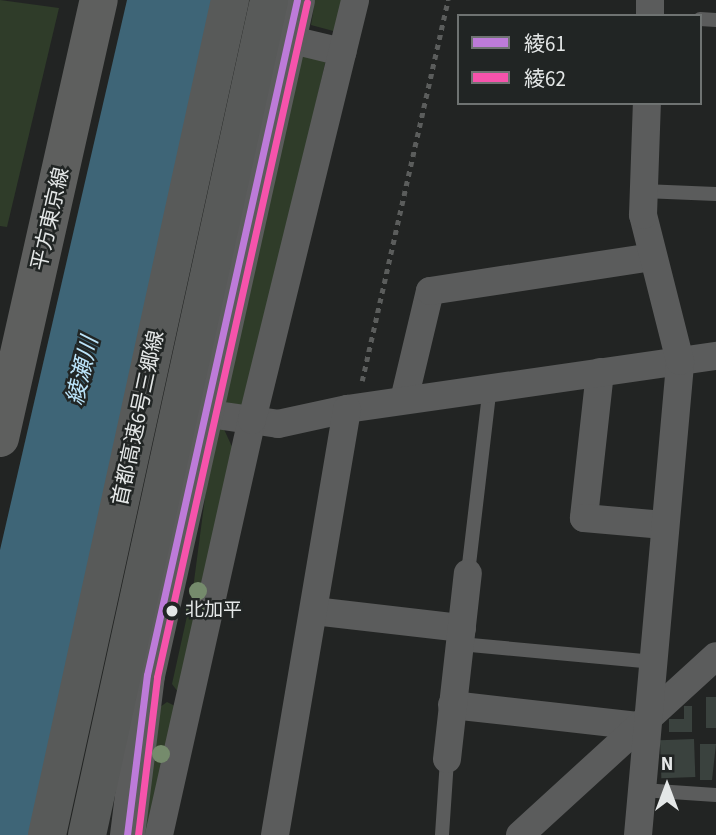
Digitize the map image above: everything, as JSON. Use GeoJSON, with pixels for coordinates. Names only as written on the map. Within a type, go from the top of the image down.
{"type":"FeatureCollection","features":[{"type":"Feature","properties":{"kind":"highway","name":"首都高速6号三郷線"},"geometry":{"type":"LineString","coordinates":[[47,835],[230,0]]}},
{"type":"Feature","properties":{"kind":"highway","name":"首都高速6号三郷線"},"geometry":{"type":"LineString","coordinates":[[87,835],[269,0]]}},
{"type":"Feature","properties":{"kind":"main road","name":"平方東京線"},"geometry":{"type":"LineString","coordinates":[[0,438],[6,392],[99,0]]}},
{"type":"Feature","properties":{"kind":"street"},"geometry":{"type":"LineString","coordinates":[[127,835],[147,675],[297,0]]}},
{"type":"Feature","properties":{"kind":"street"},"geometry":{"type":"LineString","coordinates":[[159,835],[252,421],[355,0]]}},
{"type":"Feature","properties":{"kind":"street"},"geometry":{"type":"LineString","coordinates":[[288,39],[342,51]]}},
{"type":"Feature","properties":{"kind":"street"},"geometry":{"type":"LineString","coordinates":[[638,835],[644,722],[654,663],[680,361],[643,215],[647,105]]}},
{"type":"Feature","properties":{"kind":"street"},"geometry":{"type":"LineString","coordinates":[[404,400],[430,291],[652,257]]}},
{"type":"Feature","properties":{"kind":"street"},"geometry":{"type":"LineString","coordinates":[[204,413],[278,424],[351,408],[716,356]]}},
{"type":"Feature","properties":{"kind":"street"},"geometry":{"type":"LineString","coordinates":[[600,372],[584,518],[664,525]]}},
{"type":"Feature","properties":{"kind":"street"},"geometry":{"type":"LineString","coordinates":[[275,835],[351,408]]}},
{"type":"Feature","properties":{"kind":"street"},"geometry":{"type":"LineString","coordinates":[[447,758],[468,573]]}},
{"type":"Feature","properties":{"kind":"street"},"geometry":{"type":"LineString","coordinates":[[314,611],[461,636]]}},
{"type":"Feature","properties":{"kind":"street"},"geometry":{"type":"LineString","coordinates":[[520,835],[644,722],[704,680],[716,656]]}},
{"type":"Feature","properties":{"kind":"street"},"geometry":{"type":"LineString","coordinates":[[452,705],[644,722]]}},
{"type":"Feature","properties":{"kind":"lane"},"geometry":{"type":"LineString","coordinates":[[643,191],[716,194]]}},
{"type":"Feature","properties":{"kind":"lane"},"geometry":{"type":"LineString","coordinates":[[468,573],[490,387]]}},
{"type":"Feature","properties":{"kind":"lane"},"geometry":{"type":"LineString","coordinates":[[461,636],[654,663]]}},
{"type":"Feature","properties":{"kind":"lane"},"geometry":{"type":"LineString","coordinates":[[442,835],[447,758]]}},
{"type":"Feature","properties":{"kind":"lane"},"geometry":{"type":"LineString","coordinates":[[642,790],[716,795]]}},
{"type":"Feature","properties":{"kind":"path"},"geometry":{"type":"LineString","coordinates":[[351,408],[448,0]]}},
{"type":"Feature","properties":{"kind":"green space"},"geometry":{"type":"Polygon","coordinates":[[[0,0],[59,8],[7,227],[0,226],[0,0]]]}},
{"type":"Feature","properties":{"kind":"green space"},"geometry":{"type":"Polygon","coordinates":[[[315,0],[345,0],[337,32],[311,25],[315,0]]]}},
{"type":"Feature","properties":{"kind":"green space"},"geometry":{"type":"Polygon","coordinates":[[[303,54],[326,59],[248,406],[227,404],[223,401],[303,54]]]}},
{"type":"Feature","properties":{"kind":"green space"},"geometry":{"type":"Polygon","coordinates":[[[222,425],[234,451],[178,692],[172,684],[193,589],[214,429],[222,425]]]}},
{"type":"Feature","properties":{"kind":"green space"},"geometry":{"type":"Polygon","coordinates":[[[167,702],[177,707],[146,835],[139,835],[160,707],[167,702]]]}},
{"type":"Feature","properties":{"kind":"water","name":"綾瀬川"},"geometry":{"type":"Polygon","coordinates":[[[127,0],[212,0],[29,835],[0,835],[0,550],[127,0]]]}},
{"type":"Feature","properties":{"kind":"building"},"geometry":{"type":"Polygon","coordinates":[[[706,697],[716,697],[716,728],[706,728],[706,697]]]}},
{"type":"Feature","properties":{"kind":"building"},"geometry":{"type":"Polygon","coordinates":[[[684,706],[692,706],[692,732],[669,732],[669,719],[684,719],[684,706]]]}},
{"type":"Feature","properties":{"kind":"building"},"geometry":{"type":"Polygon","coordinates":[[[694,739],[695,777],[661,778],[660,740],[694,739]]]}},
{"type":"Feature","properties":{"kind":"building"},"geometry":{"type":"Polygon","coordinates":[[[700,744],[716,744],[712,780],[700,780],[700,744]]]}},
{"type":"Feature","properties":{"kind":"transit line","name":"綾61"},"geometry":{"type":"LineString","coordinates":[[127,835],[147,675],[297,0]]}},
{"type":"Feature","properties":{"kind":"transit line","name":"綾62"},"geometry":{"type":"LineString","coordinates":[[138,835],[157,677],[307,2]]}},
{"type":"Feature","properties":{"kind":"place","name":"北加平"},"geometry":{"type":"Point","coordinates":[172,611]}}]}
